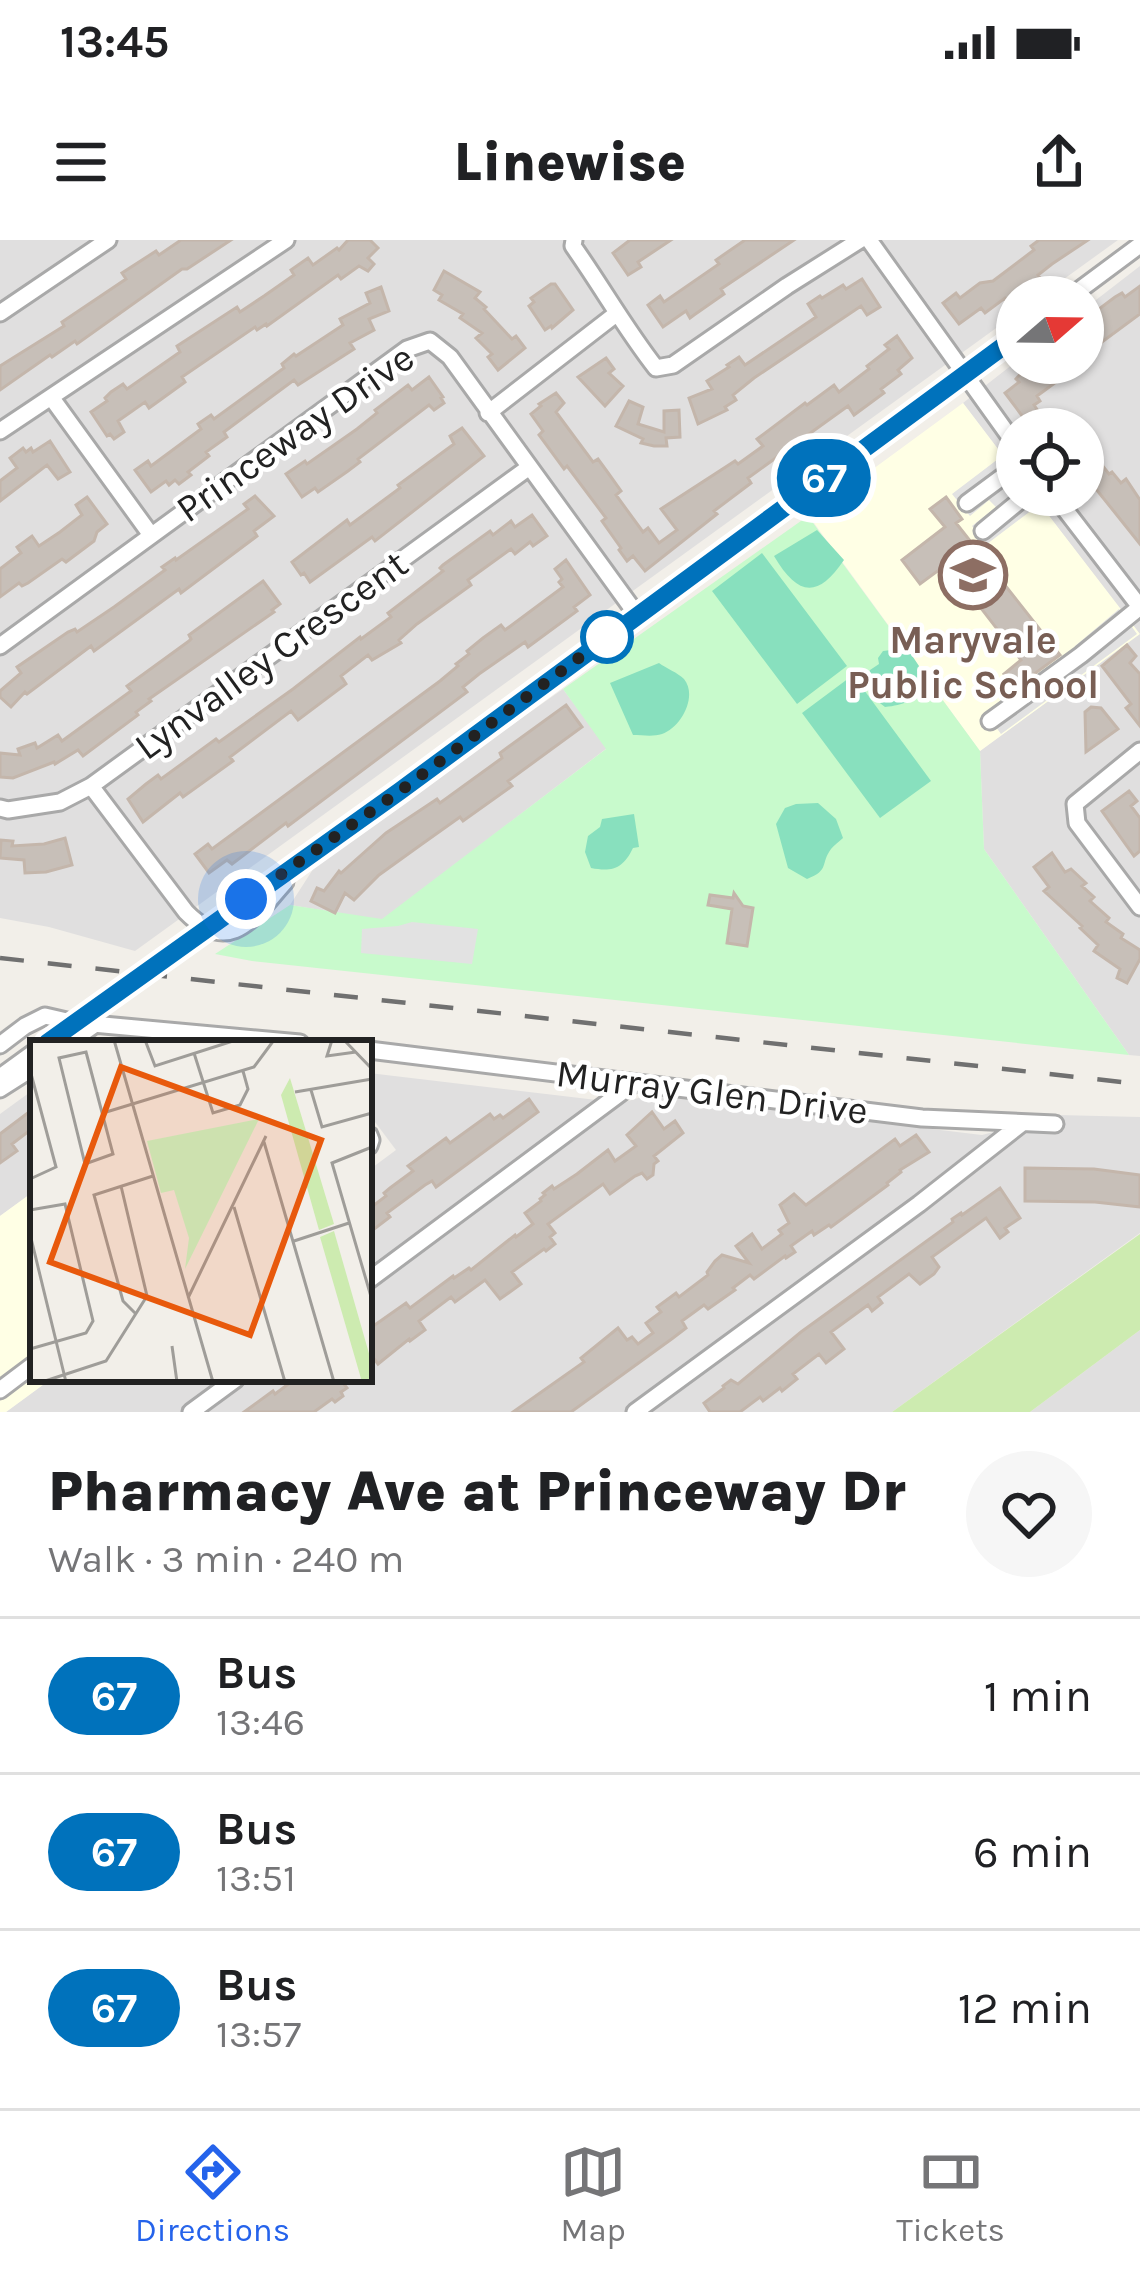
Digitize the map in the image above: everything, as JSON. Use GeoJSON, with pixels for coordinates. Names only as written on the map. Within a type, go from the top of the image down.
{"type":"FeatureCollection","features":[{"type":"Feature","properties":{"kind":"street"},"geometry":{"type":"LineString","coordinates":[[0,314],[108,240]]}},
{"type":"Feature","properties":{"kind":"street"},"geometry":{"type":"LineString","coordinates":[[0,431],[286,240]]}},
{"type":"Feature","properties":{"kind":"street"},"geometry":{"type":"LineString","coordinates":[[574,240],[573,246],[616,314],[653,365],[662,368],[865,240],[996,419]]}},
{"type":"Feature","properties":{"kind":"street"},"geometry":{"type":"LineString","coordinates":[[1098,276],[1140,245]]}},
{"type":"Feature","properties":{"kind":"street"},"geometry":{"type":"LineString","coordinates":[[488,412],[616,314]]}},
{"type":"Feature","properties":{"kind":"street","name":"Princeway Drive"},"geometry":{"type":"LineString","coordinates":[[0,646],[407,349],[430,341],[450,357],[638,615]]}},
{"type":"Feature","properties":{"kind":"street"},"geometry":{"type":"LineString","coordinates":[[51,1040],[400,791],[996,352]]}},
{"type":"Feature","properties":{"kind":"street"},"geometry":{"type":"LineString","coordinates":[[51,398],[151,535]]}},
{"type":"Feature","properties":{"kind":"street","name":"Lynvalley Crescent"},"geometry":{"type":"LineString","coordinates":[[0,808],[60,802],[91,786],[528,468]]}},
{"type":"Feature","properties":{"kind":"street"},"geometry":{"type":"LineString","coordinates":[[967,503],[996,481]]}},
{"type":"Feature","properties":{"kind":"street"},"geometry":{"type":"LineString","coordinates":[[983,531],[1001,516]]}},
{"type":"Feature","properties":{"kind":"street"},"geometry":{"type":"LineString","coordinates":[[991,721],[1140,607],[1070,516]]}},
{"type":"Feature","properties":{"kind":"street"},"geometry":{"type":"LineString","coordinates":[[1140,752],[1075,804],[1077,824],[1140,908]]}},
{"type":"Feature","properties":{"kind":"street"},"geometry":{"type":"LineString","coordinates":[[91,786],[200,927],[213,932],[242,928],[285,882]]}},
{"type":"Feature","properties":{"kind":"street"},"geometry":{"type":"LineString","coordinates":[[0,1045],[45,1016],[202,1039]]}},
{"type":"Feature","properties":{"kind":"street"},"geometry":{"type":"LineString","coordinates":[[72,1040],[94,1024]]}},
{"type":"Feature","properties":{"kind":"street","name":"Murray Glen Drive"},"geometry":{"type":"LineString","coordinates":[[372,1050],[922,1118],[1055,1124]]}},
{"type":"Feature","properties":{"kind":"street"},"geometry":{"type":"LineString","coordinates":[[0,1077],[30,1055]]}},
{"type":"Feature","properties":{"kind":"street"},"geometry":{"type":"LineString","coordinates":[[0,1089],[30,1070]]}},
{"type":"Feature","properties":{"kind":"street"},"geometry":{"type":"LineString","coordinates":[[372,1278],[634,1083]]}},
{"type":"Feature","properties":{"kind":"street"},"geometry":{"type":"LineString","coordinates":[[635,1412],[1022,1124]]}},
{"type":"Feature","properties":{"kind":"street"},"geometry":{"type":"LineString","coordinates":[[0,1364],[6,1385]]}},
{"type":"Feature","properties":{"kind":"street"},"geometry":{"type":"LineString","coordinates":[[191,1412],[232,1382]]}},
{"type":"Feature","properties":{"kind":"shaded area"},"geometry":{"type":"Polygon","coordinates":[[[0,240],[1118,240],[1068,276],[996,276],[996,328],[135,951],[0,918],[0,240]]]}},
{"type":"Feature","properties":{"kind":"shaded area"},"geometry":{"type":"Polygon","coordinates":[[[1140,266],[1140,1056],[1129,1055],[984,849],[980,751],[1139,634],[1049,516],[1104,516],[1104,408],[996,408],[996,446],[963,403],[996,377],[996,384],[1104,384],[1104,294],[1140,266]]]}},
{"type":"Feature","properties":{"kind":"shaded area","name":"Maryvale Public School"},"geometry":{"type":"Polygon","coordinates":[[[963,403],[996,446],[996,516],[1049,516],[1140,634],[980,751],[809,516],[963,403]]]}},
{"type":"Feature","properties":{"kind":"shaded area"},"geometry":{"type":"Polygon","coordinates":[[[996,461],[996,507],[989,500],[970,516],[952,494],[996,461]]]}},
{"type":"Feature","properties":{"kind":"shaded area"},"geometry":{"type":"Polygon","coordinates":[[[996,507],[996,516],[1024,516],[987,544],[972,526],[996,507]]]}},
{"type":"Feature","properties":{"kind":"shaded area"},"geometry":{"type":"Polygon","coordinates":[[[1119,609],[1137,634],[1001,734],[985,712],[1072,655],[1075,646],[1119,609]]]}},
{"type":"Feature","properties":{"kind":"shaded area"},"geometry":{"type":"Polygon","coordinates":[[[563,689],[607,748],[382,920],[290,905],[319,860],[563,689]]]}},
{"type":"Feature","properties":{"kind":"shaded area"},"geometry":{"type":"Polygon","coordinates":[[[412,922],[478,929],[472,964],[361,953],[362,929],[412,922]]]}},
{"type":"Feature","properties":{"kind":"shaded area"},"geometry":{"type":"Polygon","coordinates":[[[372,1073],[622,1103],[648,1095],[982,1135],[1058,1115],[1140,1117],[1140,1233],[892,1412],[6,1412],[47,1382],[372,1382],[372,1168],[396,1150],[372,1118],[372,1073]]]}},
{"type":"Feature","properties":{"kind":"shaded area"},"geometry":{"type":"Polygon","coordinates":[[[30,1092],[30,1194],[0,1216],[0,1114],[30,1092]]]}},
{"type":"Feature","properties":{"kind":"shaded area"},"geometry":{"type":"Polygon","coordinates":[[[30,1194],[30,1382],[47,1382],[6,1412],[0,1412],[0,1216],[30,1194]]]}},
{"type":"Feature","properties":{"kind":"shaded area"},"geometry":{"type":"Polygon","coordinates":[[[1140,1330],[1140,1412],[1030,1412],[1140,1330]]]}},
{"type":"Feature","properties":{"kind":"green space"},"geometry":{"type":"Polygon","coordinates":[[[808,516],[980,751],[984,849],[1129,1055],[215,954],[290,905],[382,919],[606,749],[563,689],[808,516]]]}},
{"type":"Feature","properties":{"kind":"green space"},"geometry":{"type":"Polygon","coordinates":[[[817,530],[844,560],[825,582],[807,588],[791,579],[774,556],[817,530]]]}},
{"type":"Feature","properties":{"kind":"green space"},"geometry":{"type":"Polygon","coordinates":[[[762,553],[847,666],[797,704],[712,591],[762,553]]]}},
{"type":"Feature","properties":{"kind":"green space"},"geometry":{"type":"Polygon","coordinates":[[[907,648],[926,687],[908,702],[885,707],[866,686],[870,670],[879,664],[883,651],[907,648]]]}},
{"type":"Feature","properties":{"kind":"green space"},"geometry":{"type":"Polygon","coordinates":[[[659,663],[688,686],[685,711],[669,731],[633,735],[610,683],[659,663]]]}},
{"type":"Feature","properties":{"kind":"green space"},"geometry":{"type":"Polygon","coordinates":[[[853,675],[931,781],[880,818],[802,713],[853,675]]]}},
{"type":"Feature","properties":{"kind":"green space"},"geometry":{"type":"Polygon","coordinates":[[[818,803],[836,819],[843,838],[831,849],[822,870],[807,879],[788,868],[776,824],[785,808],[818,803]]]}},
{"type":"Feature","properties":{"kind":"green space"},"geometry":{"type":"Polygon","coordinates":[[[634,814],[639,847],[616,867],[591,868],[585,852],[588,836],[602,819],[634,814]]]}},
{"type":"Feature","properties":{"kind":"green space"},"geometry":{"type":"Polygon","coordinates":[[[1140,1234],[1140,1330],[1030,1412],[892,1412],[1140,1234]]]}},
{"type":"Feature","properties":{"kind":"building"},"geometry":{"type":"Polygon","coordinates":[[[181,240],[231,240],[0,390],[0,366],[126,279],[122,273],[181,240]]]}},
{"type":"Feature","properties":{"kind":"building"},"geometry":{"type":"Polygon","coordinates":[[[348,240],[370,240],[378,248],[368,258],[374,264],[368,271],[359,266],[341,279],[338,275],[267,326],[255,327],[182,377],[185,382],[149,408],[145,402],[118,421],[124,432],[114,439],[107,436],[91,412],[111,392],[123,384],[127,389],[180,352],[177,346],[237,307],[240,312],[264,296],[294,275],[291,270],[308,258],[313,265],[348,240]]]}},
{"type":"Feature","properties":{"kind":"building"},"geometry":{"type":"Polygon","coordinates":[[[630,240],[671,240],[638,262],[641,267],[628,275],[613,253],[630,240]]]}},
{"type":"Feature","properties":{"kind":"building"},"geometry":{"type":"Polygon","coordinates":[[[745,240],[794,240],[721,289],[724,294],[690,318],[686,311],[663,327],[648,305],[660,296],[664,302],[745,240]]]}},
{"type":"Feature","properties":{"kind":"building"},"geometry":{"type":"Polygon","coordinates":[[[1039,240],[1088,240],[1039,276],[1000,276],[1034,250],[1031,246],[1039,240]]]}},
{"type":"Feature","properties":{"kind":"building"},"geometry":{"type":"Polygon","coordinates":[[[444,271],[480,292],[475,298],[525,348],[498,370],[488,357],[492,354],[476,338],[482,333],[439,300],[442,295],[434,290],[444,271]]]}},
{"type":"Feature","properties":{"kind":"building"},"geometry":{"type":"Polygon","coordinates":[[[862,279],[880,307],[867,315],[861,306],[754,378],[733,395],[736,400],[727,410],[698,424],[689,398],[712,389],[707,381],[739,357],[745,365],[816,317],[808,304],[820,296],[862,279]]]}},
{"type":"Feature","properties":{"kind":"building"},"geometry":{"type":"Polygon","coordinates":[[[996,279],[996,305],[985,313],[981,308],[959,324],[943,303],[956,293],[960,298],[980,283],[996,279]]]}},
{"type":"Feature","properties":{"kind":"building"},"geometry":{"type":"Polygon","coordinates":[[[551,284],[573,310],[545,330],[529,306],[534,302],[531,298],[551,284]]]}},
{"type":"Feature","properties":{"kind":"building"},"geometry":{"type":"Polygon","coordinates":[[[1140,286],[1140,314],[1104,341],[1104,305],[1122,293],[1125,297],[1140,286]]]}},
{"type":"Feature","properties":{"kind":"building"},"geometry":{"type":"Polygon","coordinates":[[[381,287],[389,311],[369,319],[374,330],[350,343],[354,349],[298,385],[294,380],[224,432],[227,437],[206,452],[209,456],[179,484],[166,481],[151,492],[135,470],[148,461],[151,466],[201,429],[198,424],[211,415],[214,419],[284,368],[282,364],[294,354],[343,325],[340,319],[370,303],[366,293],[381,287]]]}},
{"type":"Feature","properties":{"kind":"building"},"geometry":{"type":"Polygon","coordinates":[[[897,336],[912,358],[881,389],[884,393],[854,415],[848,406],[748,478],[751,483],[714,511],[717,514],[645,571],[633,556],[627,561],[619,550],[602,521],[606,518],[539,435],[543,431],[531,414],[556,393],[564,403],[556,412],[593,462],[598,459],[606,470],[621,491],[616,495],[643,532],[648,528],[659,543],[677,530],[661,509],[763,446],[757,439],[805,403],[834,385],[839,392],[869,369],[897,336]]]}},
{"type":"Feature","properties":{"kind":"building"},"geometry":{"type":"Polygon","coordinates":[[[606,358],[614,369],[609,373],[623,386],[605,406],[578,377],[606,358]]]}},
{"type":"Feature","properties":{"kind":"building"},"geometry":{"type":"Polygon","coordinates":[[[429,377],[444,403],[434,410],[429,405],[348,471],[302,497],[286,474],[357,429],[408,385],[412,390],[429,377]]]}},
{"type":"Feature","properties":{"kind":"building"},"geometry":{"type":"Polygon","coordinates":[[[1016,384],[1053,384],[1037,396],[1036,408],[1016,408],[1005,393],[1016,384]]]}},
{"type":"Feature","properties":{"kind":"building"},"geometry":{"type":"Polygon","coordinates":[[[629,401],[643,407],[638,424],[664,432],[664,411],[679,410],[680,437],[666,438],[667,446],[654,446],[616,426],[629,401]]]}},
{"type":"Feature","properties":{"kind":"building"},"geometry":{"type":"Polygon","coordinates":[[[462,428],[484,456],[375,541],[372,537],[310,582],[301,575],[292,562],[400,488],[454,444],[450,436],[462,428]]]}},
{"type":"Feature","properties":{"kind":"building"},"geometry":{"type":"Polygon","coordinates":[[[50,441],[70,472],[58,479],[47,465],[0,501],[0,481],[17,468],[10,458],[23,448],[33,452],[50,441]]]}},
{"type":"Feature","properties":{"kind":"building"},"geometry":{"type":"Polygon","coordinates":[[[1104,468],[1121,483],[1126,479],[1140,500],[1140,544],[1104,499],[1104,468]]]}},
{"type":"Feature","properties":{"kind":"building"},"geometry":{"type":"Polygon","coordinates":[[[255,496],[274,516],[254,531],[257,536],[94,651],[91,646],[11,707],[0,697],[0,691],[21,673],[17,667],[114,607],[165,570],[162,567],[248,509],[244,504],[255,496]]]}},
{"type":"Feature","properties":{"kind":"building"},"geometry":{"type":"Polygon","coordinates":[[[87,497],[107,524],[94,541],[66,562],[62,559],[0,597],[0,569],[21,553],[17,547],[32,536],[39,546],[60,532],[82,515],[76,505],[87,497]]]}},
{"type":"Feature","properties":{"kind":"building"},"geometry":{"type":"Polygon","coordinates":[[[946,497],[962,519],[956,523],[1060,655],[1015,688],[1004,674],[1021,660],[947,564],[920,584],[902,560],[945,527],[930,509],[946,497]]]}},
{"type":"Feature","properties":{"kind":"building"},"geometry":{"type":"Polygon","coordinates":[[[532,515],[547,536],[515,554],[511,549],[468,580],[471,585],[417,624],[401,643],[372,660],[368,655],[341,676],[346,684],[298,720],[291,711],[230,757],[233,761],[143,822],[128,799],[146,784],[158,775],[161,779],[216,739],[219,742],[391,617],[388,613],[443,571],[443,565],[490,531],[493,535],[511,521],[515,527],[532,515]]]}},
{"type":"Feature","properties":{"kind":"building"},"geometry":{"type":"Polygon","coordinates":[[[566,560],[590,595],[574,607],[577,611],[528,647],[525,642],[479,674],[463,687],[467,692],[288,826],[286,823],[232,864],[227,860],[209,873],[195,854],[208,844],[212,849],[440,681],[483,638],[501,625],[505,630],[563,587],[555,569],[566,560]]]}},
{"type":"Feature","properties":{"kind":"building"},"geometry":{"type":"Polygon","coordinates":[[[263,581],[280,604],[274,612],[149,699],[138,715],[83,756],[78,750],[55,764],[13,778],[0,777],[0,753],[20,755],[18,749],[35,743],[37,748],[58,735],[62,741],[131,691],[127,686],[263,581]]]}},
{"type":"Feature","properties":{"kind":"building"},"geometry":{"type":"Polygon","coordinates":[[[1127,645],[1136,656],[1130,663],[1140,674],[1140,726],[1126,708],[1131,704],[1102,666],[1127,645]]]}},
{"type":"Feature","properties":{"kind":"building"},"geometry":{"type":"Polygon","coordinates":[[[566,705],[582,727],[508,781],[512,786],[379,875],[354,900],[345,893],[335,913],[311,901],[317,888],[324,891],[339,871],[386,833],[437,799],[440,803],[566,705]]]}},
{"type":"Feature","properties":{"kind":"building"},"geometry":{"type":"Polygon","coordinates":[[[1101,708],[1118,729],[1086,752],[1085,712],[1101,708]]]}},
{"type":"Feature","properties":{"kind":"building"},"geometry":{"type":"Polygon","coordinates":[[[1129,791],[1137,801],[1131,806],[1140,818],[1140,851],[1134,856],[1102,811],[1129,791]]]}},
{"type":"Feature","properties":{"kind":"building"},"geometry":{"type":"Polygon","coordinates":[[[65,838],[72,865],[25,873],[24,860],[0,858],[1,840],[13,841],[12,846],[65,838]]]}},
{"type":"Feature","properties":{"kind":"building"},"geometry":{"type":"Polygon","coordinates":[[[1052,853],[1065,872],[1071,869],[1086,883],[1082,886],[1109,918],[1106,922],[1140,950],[1127,983],[1117,978],[1120,969],[1094,951],[1098,945],[1082,926],[1044,891],[1049,887],[1034,867],[1052,853]]]}},
{"type":"Feature","properties":{"kind":"building"},"geometry":{"type":"Polygon","coordinates":[[[734,893],[743,906],[753,908],[747,946],[727,943],[732,909],[708,905],[710,895],[733,898],[734,893]]]}},
{"type":"Feature","properties":{"kind":"building"},"geometry":{"type":"Polygon","coordinates":[[[529,1099],[538,1112],[436,1187],[432,1181],[425,1185],[387,1213],[390,1217],[372,1231],[372,1207],[413,1171],[408,1166],[490,1114],[494,1119],[529,1099]]]}},
{"type":"Feature","properties":{"kind":"building"},"geometry":{"type":"Polygon","coordinates":[[[30,1111],[30,1130],[12,1144],[17,1151],[0,1163],[0,1134],[30,1111]]]}},
{"type":"Feature","properties":{"kind":"building"},"geometry":{"type":"Polygon","coordinates":[[[652,1112],[664,1129],[675,1121],[683,1133],[654,1156],[658,1161],[653,1175],[647,1179],[642,1173],[635,1176],[610,1194],[603,1184],[548,1224],[555,1233],[550,1237],[555,1244],[512,1272],[521,1284],[500,1299],[485,1280],[455,1302],[451,1297],[419,1321],[425,1330],[378,1364],[372,1356],[372,1327],[406,1303],[410,1308],[453,1276],[471,1270],[516,1237],[533,1224],[525,1213],[552,1186],[554,1189],[608,1150],[615,1161],[636,1146],[627,1135],[652,1112]]]}},
{"type":"Feature","properties":{"kind":"building"},"geometry":{"type":"Polygon","coordinates":[[[916,1135],[929,1152],[900,1170],[888,1185],[831,1227],[814,1235],[812,1231],[791,1246],[795,1252],[754,1279],[750,1275],[708,1309],[704,1305],[682,1321],[686,1328],[571,1412],[513,1412],[584,1362],[581,1358],[618,1328],[627,1340],[632,1337],[638,1344],[653,1333],[646,1323],[661,1312],[657,1307],[708,1275],[722,1255],[749,1263],[736,1246],[752,1234],[762,1249],[782,1234],[779,1230],[789,1223],[780,1205],[794,1194],[806,1205],[895,1139],[900,1146],[916,1135]]]}},
{"type":"Feature","properties":{"kind":"building"},"geometry":{"type":"Polygon","coordinates":[[[1025,1168],[1140,1175],[1140,1207],[1025,1201],[1025,1168]]]}},
{"type":"Feature","properties":{"kind":"building"},"geometry":{"type":"Polygon","coordinates":[[[1000,1188],[1020,1218],[1005,1228],[1008,1232],[1000,1238],[986,1218],[932,1257],[939,1267],[934,1274],[920,1284],[909,1274],[878,1297],[882,1303],[872,1311],[868,1305],[831,1332],[844,1349],[826,1363],[819,1354],[793,1374],[797,1379],[782,1391],[763,1401],[760,1397],[740,1412],[710,1412],[704,1403],[723,1386],[731,1380],[738,1384],[952,1219],[1000,1188]]]}},
{"type":"Feature","properties":{"kind":"building"},"geometry":{"type":"Polygon","coordinates":[[[291,1382],[342,1382],[347,1388],[335,1402],[332,1399],[314,1412],[244,1412],[291,1382]]]}},
{"type":"Feature","properties":{"kind":"railway"},"geometry":{"type":"LineString","coordinates":[[0,958],[1140,1084]]}},
{"type":"Feature","properties":{"kind":"bus line","name":"67"},"geometry":{"type":"LineString","coordinates":[[51,1040],[400,791],[996,351]]}},
{"type":"Feature","properties":{"kind":"place","name":"Maryvale Public School"},"geometry":{"type":"Point","coordinates":[973,575]}},
{"type":"Feature","properties":{"kind":"route"},"geometry":{"type":"LineString","coordinates":[[246,899],[607,637]]}}]}
